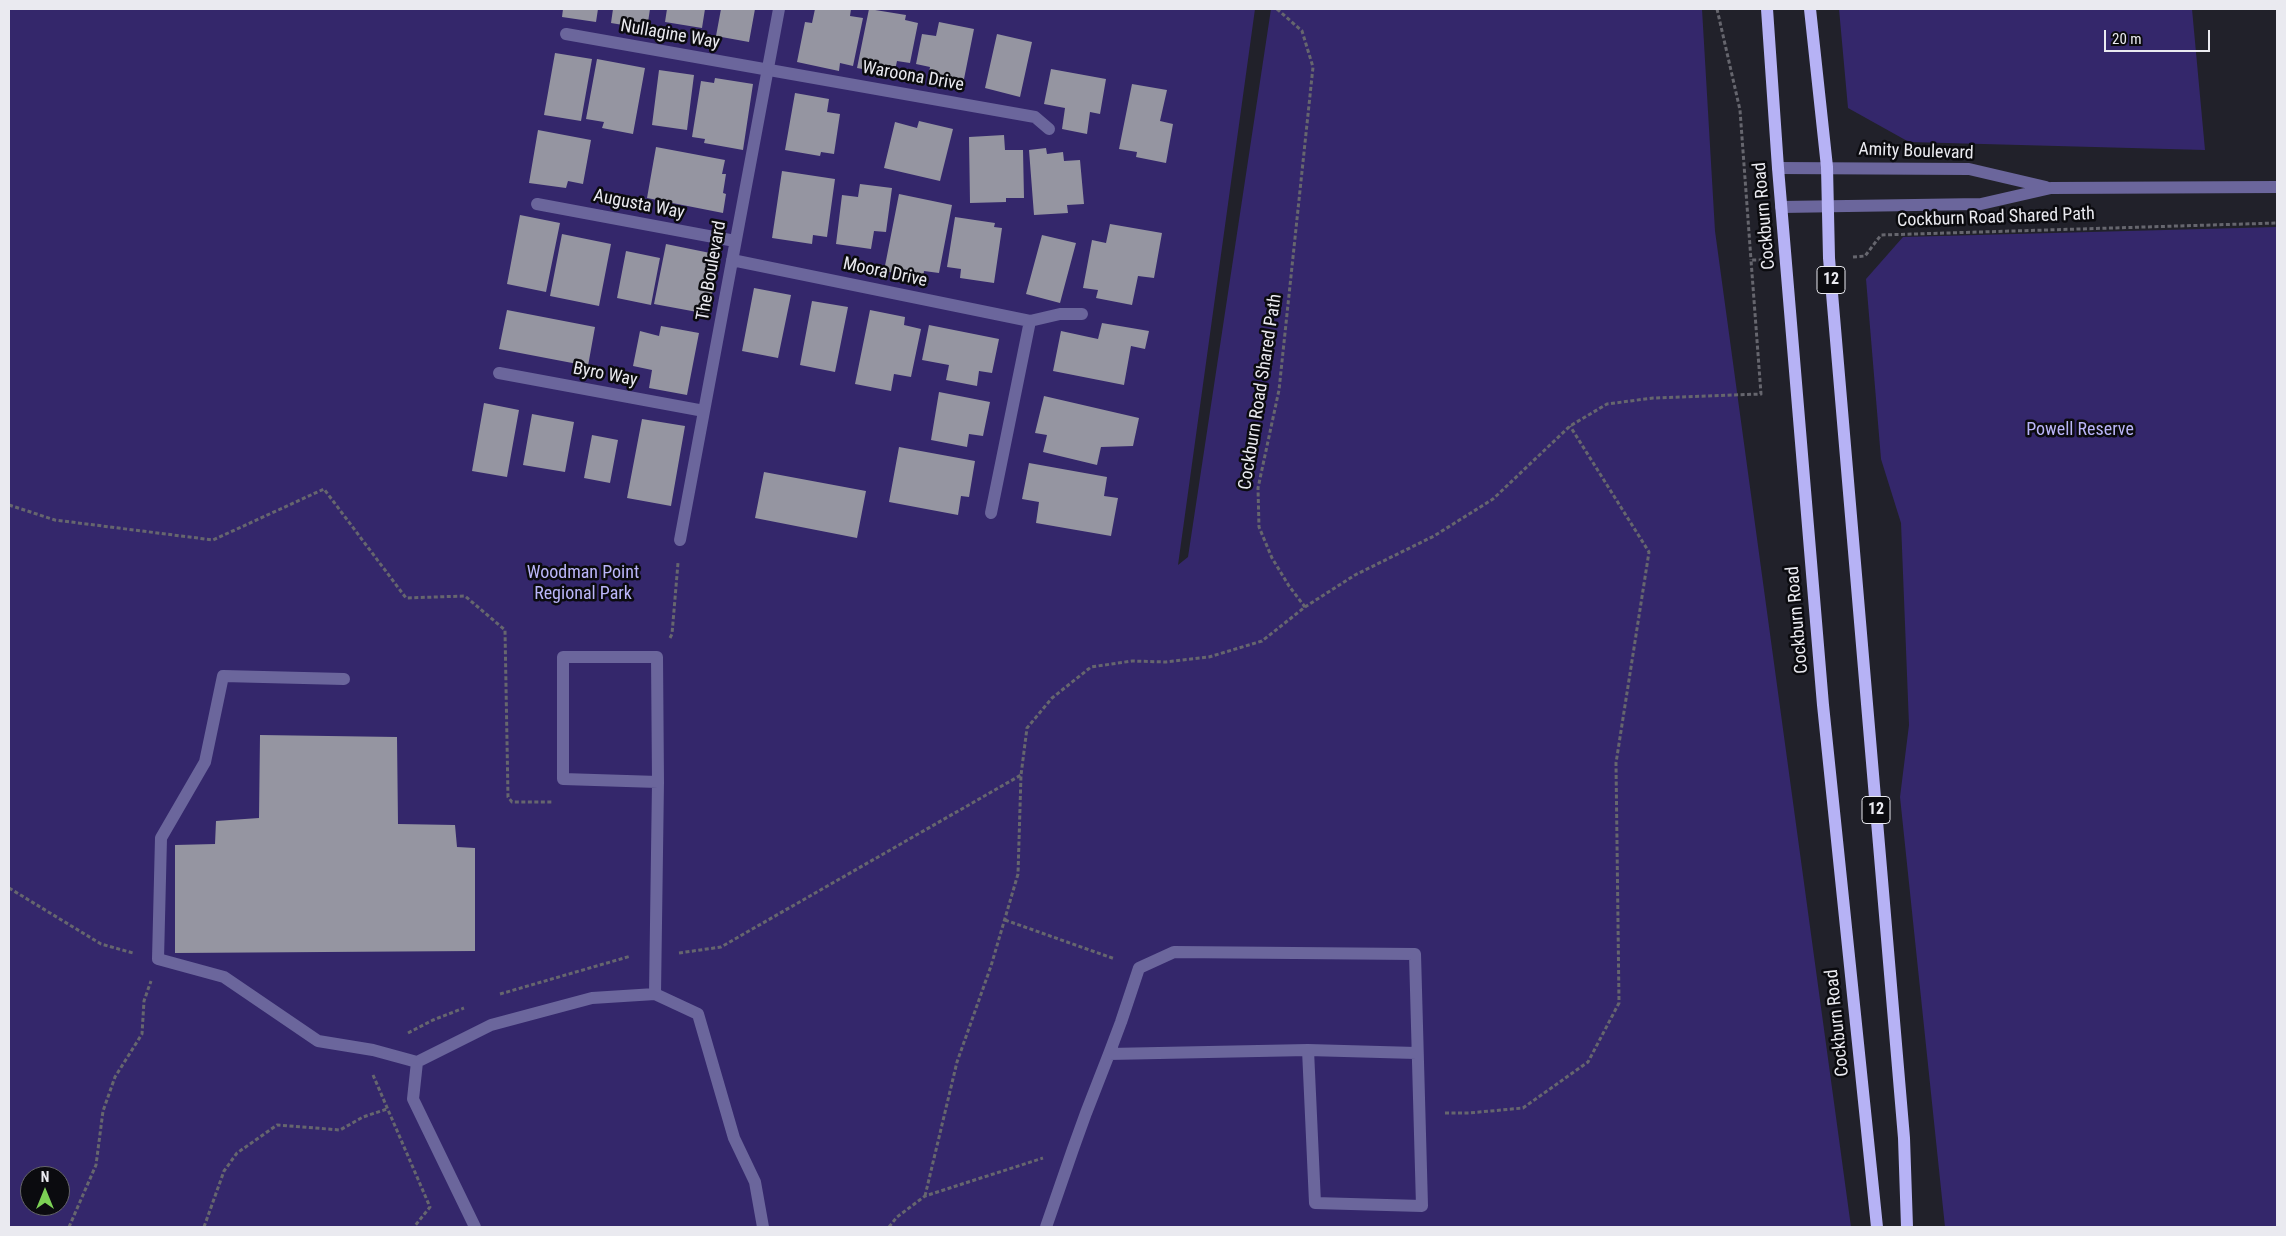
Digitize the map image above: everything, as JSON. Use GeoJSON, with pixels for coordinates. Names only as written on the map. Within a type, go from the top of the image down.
{"type":"FeatureCollection","features":[{"type":"Feature","properties":{"kind":"main road","name":"Cockburn Road"},"geometry":{"type":"LineString","coordinates":[[1767,9],[1781,207],[1823,705],[1877,1227]]}},
{"type":"Feature","properties":{"kind":"main road","name":"12"},"geometry":{"type":"LineString","coordinates":[[1810,9],[1827,167],[1829,258],[1904,1138],[1907,1227]]}},
{"type":"Feature","properties":{"kind":"street","name":"The Boulevard"},"geometry":{"type":"LineString","coordinates":[[680,540],[779,9]]}},
{"type":"Feature","properties":{"kind":"street","name":"Nullagine Way"},"geometry":{"type":"LineString","coordinates":[[566,34],[768,70]]}},
{"type":"Feature","properties":{"kind":"street","name":"Waroona Drive"},"geometry":{"type":"LineString","coordinates":[[768,70],[1034,116],[1049,129]]}},
{"type":"Feature","properties":{"kind":"street","name":"Amity Boulevard"},"geometry":{"type":"LineString","coordinates":[[1778,168],[1969,169],[2051,188]]}},
{"type":"Feature","properties":{"kind":"street","name":"Amity Boulevard"},"geometry":{"type":"LineString","coordinates":[[1781,207],[1981,204],[2051,188],[2277,187]]}},
{"type":"Feature","properties":{"kind":"street","name":"Augusta Way"},"geometry":{"type":"LineString","coordinates":[[537,204],[735,241]]}},
{"type":"Feature","properties":{"kind":"street","name":"Moora Drive"},"geometry":{"type":"LineString","coordinates":[[732,260],[1030,322],[1060,314],[1082,314]]}},
{"type":"Feature","properties":{"kind":"street"},"geometry":{"type":"LineString","coordinates":[[992,513],[1030,322]]}},
{"type":"Feature","properties":{"kind":"street","name":"Byro Way"},"geometry":{"type":"LineString","coordinates":[[499,373],[704,411]]}},
{"type":"Feature","properties":{"kind":"street"},"geometry":{"type":"LineString","coordinates":[[655,994],[658,782],[657,657],[563,657],[563,779],[658,782]]}},
{"type":"Feature","properties":{"kind":"street"},"geometry":{"type":"LineString","coordinates":[[344,679],[223,676],[205,762],[161,838],[158,959],[224,977],[318,1041],[373,1050],[417,1062],[491,1025],[592,998],[655,994],[698,1014],[734,1138],[755,1182],[763,1227]]}},
{"type":"Feature","properties":{"kind":"street"},"geometry":{"type":"LineString","coordinates":[[1046,1227],[1139,968],[1174,952],[1415,954],[1416,1053],[1422,1206],[1315,1204],[1308,1050]]}},
{"type":"Feature","properties":{"kind":"street"},"geometry":{"type":"LineString","coordinates":[[1109,1054],[1308,1050],[1416,1053]]}},
{"type":"Feature","properties":{"kind":"street"},"geometry":{"type":"LineString","coordinates":[[417,1062],[413,1099],[475,1227]]}},
{"type":"Feature","properties":{"kind":"path","name":"Cockburn Road Shared Path"},"geometry":{"type":"LineString","coordinates":[[1277,9],[1302,31],[1313,67],[1279,390],[1258,488],[1259,527],[1272,558],[1289,586],[1305,607]]}},
{"type":"Feature","properties":{"kind":"path"},"geometry":{"type":"LineString","coordinates":[[925,1196],[957,1062],[992,966],[1018,874],[1021,775],[1027,728],[1052,698],[1091,667],[1132,661],[1166,662],[1209,657],[1262,641],[1305,607],[1355,575],[1434,536],[1492,499],[1570,426],[1607,404],[1653,398],[1761,394],[1740,110],[1717,9]]}},
{"type":"Feature","properties":{"kind":"path","name":"Cockburn Road Shared Path"},"geometry":{"type":"LineString","coordinates":[[1829,258],[1865,256],[1881,236],[2277,223]]}},
{"type":"Feature","properties":{"kind":"path"},"geometry":{"type":"LineString","coordinates":[[1751,260],[1786,260]]}},
{"type":"Feature","properties":{"kind":"path"},"geometry":{"type":"LineString","coordinates":[[1419,1113],[1469,1113],[1523,1108],[1588,1062],[1619,1003],[1616,763],[1649,552],[1570,426]]}},
{"type":"Feature","properties":{"kind":"path"},"geometry":{"type":"LineString","coordinates":[[9,505],[55,520],[213,540],[324,489],[406,598],[465,596],[505,630],[508,797],[512,802],[561,802]]}},
{"type":"Feature","properties":{"kind":"path"},"geometry":{"type":"LineString","coordinates":[[657,657],[672,634],[680,540]]}},
{"type":"Feature","properties":{"kind":"path"},"geometry":{"type":"LineString","coordinates":[[9,888],[101,944],[158,959],[144,1001],[142,1034],[115,1078],[102,1111],[96,1165],[69,1227]]}},
{"type":"Feature","properties":{"kind":"path"},"geometry":{"type":"LineString","coordinates":[[1005,920],[1139,968]]}},
{"type":"Feature","properties":{"kind":"path"},"geometry":{"type":"LineString","coordinates":[[630,947],[630,956]]}},
{"type":"Feature","properties":{"kind":"path"},"geometry":{"type":"LineString","coordinates":[[204,1227],[224,1171],[237,1153],[277,1124],[340,1130],[363,1117],[387,1109]]}},
{"type":"Feature","properties":{"kind":"path"},"geometry":{"type":"LineString","coordinates":[[889,1227],[897,1217],[925,1196],[1073,1149]]}},
{"type":"Feature","properties":{"kind":"green space","name":"Woodman Point Regional Park"},"geometry":{"type":"Polygon","coordinates":[[[9,9],[1255,9],[1178,565],[1188,557],[1271,9],[1702,9],[1715,231],[1851,1227],[9,1227],[9,9]]]}},
{"type":"Feature","properties":{"kind":"green space"},"geometry":{"type":"Polygon","coordinates":[[[1839,9],[2192,9],[2205,150],[1909,142],[1848,108],[1839,9]]]}},
{"type":"Feature","properties":{"kind":"green space","name":"Powell Reserve"},"geometry":{"type":"Polygon","coordinates":[[[2277,227],[2277,1227],[1945,1227],[1900,797],[1909,725],[1901,523],[1881,459],[1866,279],[1903,237],[2277,227]]]}},
{"type":"Feature","properties":{"kind":"building"},"geometry":{"type":"Polygon","coordinates":[[[563,9],[598,9],[596,22],[562,17],[563,9]]]}},
{"type":"Feature","properties":{"kind":"building"},"geometry":{"type":"Polygon","coordinates":[[[613,9],[650,9],[647,29],[611,23],[613,9]]]}},
{"type":"Feature","properties":{"kind":"building"},"geometry":{"type":"Polygon","coordinates":[[[667,9],[705,9],[702,28],[665,22],[667,9]]]}},
{"type":"Feature","properties":{"kind":"building"},"geometry":{"type":"Polygon","coordinates":[[[721,9],[755,9],[749,42],[716,36],[721,9]]]}},
{"type":"Feature","properties":{"kind":"building"},"geometry":{"type":"Polygon","coordinates":[[[815,9],[851,9],[850,16],[863,18],[853,66],[840,63],[839,71],[797,62],[805,22],[812,23],[815,9]]]}},
{"type":"Feature","properties":{"kind":"building"},"geometry":{"type":"Polygon","coordinates":[[[869,9],[906,15],[905,20],[918,23],[910,63],[897,61],[894,75],[857,68],[869,9]]]}},
{"type":"Feature","properties":{"kind":"building"},"geometry":{"type":"Polygon","coordinates":[[[939,22],[974,29],[962,89],[927,82],[930,67],[916,64],[922,34],[936,36],[939,22]]]}},
{"type":"Feature","properties":{"kind":"building"},"geometry":{"type":"Polygon","coordinates":[[[997,34],[1032,42],[1020,97],[985,88],[997,34]]]}},
{"type":"Feature","properties":{"kind":"building"},"geometry":{"type":"Polygon","coordinates":[[[555,53],[592,59],[581,121],[544,115],[555,53]]]}},
{"type":"Feature","properties":{"kind":"building"},"geometry":{"type":"Polygon","coordinates":[[[597,59],[645,68],[633,134],[602,128],[604,122],[586,119],[597,59]]]}},
{"type":"Feature","properties":{"kind":"building"},"geometry":{"type":"Polygon","coordinates":[[[1051,69],[1106,79],[1100,114],[1090,112],[1087,134],[1062,129],[1065,108],[1044,104],[1051,69]]]}},
{"type":"Feature","properties":{"kind":"building"},"geometry":{"type":"Polygon","coordinates":[[[659,70],[694,75],[687,130],[652,125],[659,70]]]}},
{"type":"Feature","properties":{"kind":"building"},"geometry":{"type":"Polygon","coordinates":[[[715,78],[753,84],[743,150],[704,143],[705,139],[692,137],[701,81],[714,83],[715,78]]]}},
{"type":"Feature","properties":{"kind":"building"},"geometry":{"type":"Polygon","coordinates":[[[1132,84],[1167,90],[1160,121],[1173,124],[1166,163],[1136,157],[1137,152],[1119,149],[1132,84]]]}},
{"type":"Feature","properties":{"kind":"building"},"geometry":{"type":"Polygon","coordinates":[[[795,93],[829,99],[827,112],[840,114],[834,154],[821,152],[820,156],[785,150],[795,93]]]}},
{"type":"Feature","properties":{"kind":"building"},"geometry":{"type":"Polygon","coordinates":[[[919,121],[953,129],[940,181],[884,168],[895,122],[917,128],[919,121]]]}},
{"type":"Feature","properties":{"kind":"building"},"geometry":{"type":"Polygon","coordinates":[[[538,130],[591,140],[583,184],[568,181],[566,188],[529,183],[538,130]]]}},
{"type":"Feature","properties":{"kind":"building"},"geometry":{"type":"Polygon","coordinates":[[[1004,135],[1005,150],[1023,150],[1024,198],[1006,198],[1006,202],[970,203],[969,137],[1004,135]]]}},
{"type":"Feature","properties":{"kind":"building"},"geometry":{"type":"Polygon","coordinates":[[[656,147],[725,160],[722,174],[726,174],[723,193],[726,194],[723,213],[647,198],[656,147]]]}},
{"type":"Feature","properties":{"kind":"building"},"geometry":{"type":"Polygon","coordinates":[[[1046,148],[1047,154],[1063,152],[1064,161],[1080,160],[1084,204],[1067,205],[1068,213],[1034,215],[1029,150],[1046,148]]]}},
{"type":"Feature","properties":{"kind":"building"},"geometry":{"type":"Polygon","coordinates":[[[782,171],[835,179],[827,237],[813,235],[812,244],[772,238],[782,171]]]}},
{"type":"Feature","properties":{"kind":"building"},"geometry":{"type":"Polygon","coordinates":[[[860,184],[892,188],[886,232],[874,231],[871,249],[836,244],[842,195],[858,197],[860,184]]]}},
{"type":"Feature","properties":{"kind":"building"},"geometry":{"type":"Polygon","coordinates":[[[899,194],[952,205],[939,273],[924,271],[923,279],[884,271],[899,194]]]}},
{"type":"Feature","properties":{"kind":"building"},"geometry":{"type":"Polygon","coordinates":[[[520,215],[560,223],[546,292],[507,284],[520,215]]]}},
{"type":"Feature","properties":{"kind":"building"},"geometry":{"type":"Polygon","coordinates":[[[955,217],[995,223],[994,227],[1002,228],[994,283],[960,278],[961,269],[947,267],[955,217]]]}},
{"type":"Feature","properties":{"kind":"building"},"geometry":{"type":"Polygon","coordinates":[[[1110,224],[1162,233],[1154,278],[1138,276],[1132,305],[1096,298],[1098,290],[1083,288],[1092,240],[1106,243],[1110,224]]]}},
{"type":"Feature","properties":{"kind":"building"},"geometry":{"type":"Polygon","coordinates":[[[562,234],[611,244],[599,306],[550,296],[562,234]]]}},
{"type":"Feature","properties":{"kind":"building"},"geometry":{"type":"Polygon","coordinates":[[[1042,235],[1076,243],[1060,303],[1026,294],[1042,235]]]}},
{"type":"Feature","properties":{"kind":"building"},"geometry":{"type":"Polygon","coordinates":[[[666,244],[720,255],[708,314],[654,304],[666,244]]]}},
{"type":"Feature","properties":{"kind":"building"},"geometry":{"type":"Polygon","coordinates":[[[626,251],[660,258],[651,305],[617,298],[626,251]]]}},
{"type":"Feature","properties":{"kind":"building"},"geometry":{"type":"Polygon","coordinates":[[[754,288],[791,295],[778,358],[742,351],[754,288]]]}},
{"type":"Feature","properties":{"kind":"building"},"geometry":{"type":"Polygon","coordinates":[[[812,301],[848,307],[835,372],[800,365],[812,301]]]}},
{"type":"Feature","properties":{"kind":"building"},"geometry":{"type":"Polygon","coordinates":[[[507,310],[595,327],[588,366],[499,349],[507,310]]]}},
{"type":"Feature","properties":{"kind":"building"},"geometry":{"type":"Polygon","coordinates":[[[870,310],[905,317],[904,325],[921,329],[911,377],[894,374],[891,391],[855,384],[870,310]]]}},
{"type":"Feature","properties":{"kind":"building"},"geometry":{"type":"Polygon","coordinates":[[[1102,323],[1149,331],[1145,349],[1131,346],[1124,385],[1053,371],[1061,331],[1098,339],[1102,323]]]}},
{"type":"Feature","properties":{"kind":"building"},"geometry":{"type":"Polygon","coordinates":[[[929,325],[999,339],[992,373],[979,371],[977,386],[946,380],[949,365],[922,360],[929,325]]]}},
{"type":"Feature","properties":{"kind":"building"},"geometry":{"type":"Polygon","coordinates":[[[661,326],[699,333],[687,395],[649,388],[652,370],[633,366],[640,331],[659,336],[661,326]]]}},
{"type":"Feature","properties":{"kind":"building"},"geometry":{"type":"Polygon","coordinates":[[[939,392],[990,402],[983,436],[969,434],[967,447],[931,440],[939,392]]]}},
{"type":"Feature","properties":{"kind":"building"},"geometry":{"type":"Polygon","coordinates":[[[1044,396],[1139,418],[1133,446],[1101,447],[1097,465],[1043,452],[1047,435],[1035,433],[1044,396]]]}},
{"type":"Feature","properties":{"kind":"building"},"geometry":{"type":"Polygon","coordinates":[[[484,403],[519,410],[507,477],[472,471],[484,403]]]}},
{"type":"Feature","properties":{"kind":"building"},"geometry":{"type":"Polygon","coordinates":[[[532,414],[574,422],[565,472],[523,465],[532,414]]]}},
{"type":"Feature","properties":{"kind":"building"},"geometry":{"type":"Polygon","coordinates":[[[642,419],[685,426],[671,506],[627,498],[642,419]]]}},
{"type":"Feature","properties":{"kind":"building"},"geometry":{"type":"Polygon","coordinates":[[[592,435],[618,440],[610,483],[584,478],[592,435]]]}},
{"type":"Feature","properties":{"kind":"building"},"geometry":{"type":"Polygon","coordinates":[[[899,447],[975,461],[969,497],[961,496],[958,515],[889,502],[899,447]]]}},
{"type":"Feature","properties":{"kind":"building"},"geometry":{"type":"Polygon","coordinates":[[[1029,463],[1107,477],[1104,496],[1118,498],[1111,536],[1036,523],[1039,502],[1022,499],[1029,463]]]}},
{"type":"Feature","properties":{"kind":"building"},"geometry":{"type":"Polygon","coordinates":[[[764,472],[866,491],[857,538],[755,518],[764,472]]]}},
{"type":"Feature","properties":{"kind":"building"},"geometry":{"type":"Polygon","coordinates":[[[260,735],[397,737],[398,824],[455,825],[457,847],[475,848],[475,951],[175,953],[175,845],[215,844],[216,821],[259,818],[260,735]]]}}]}
